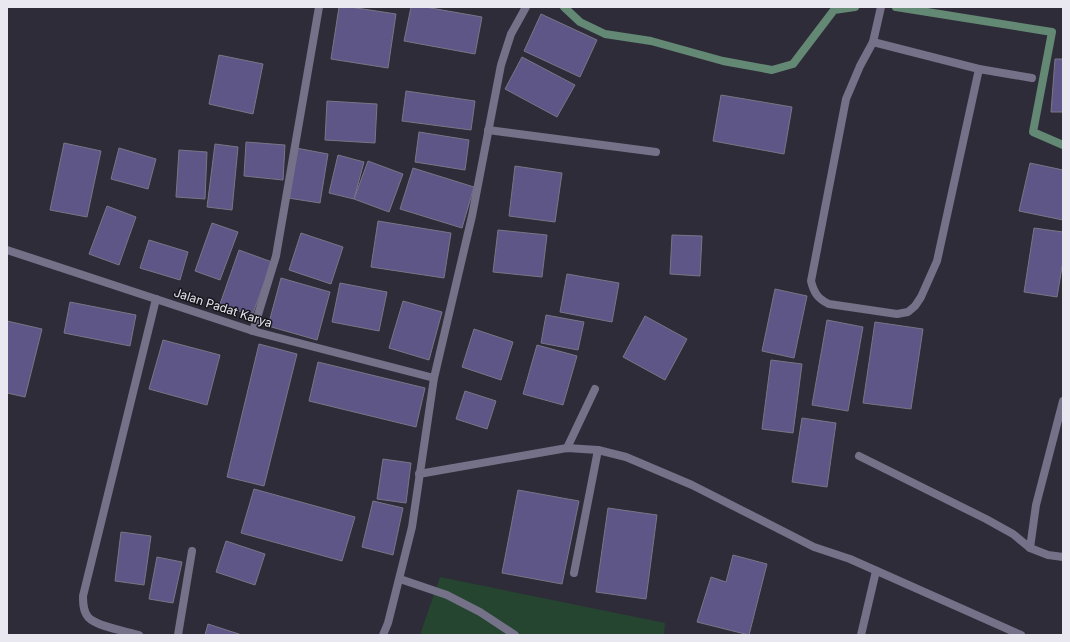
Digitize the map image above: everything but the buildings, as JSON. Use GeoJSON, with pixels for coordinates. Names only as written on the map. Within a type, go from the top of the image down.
{"type":"FeatureCollection","features":[{"type":"Feature","properties":{"kind":"street"},"geometry":{"type":"LineString","coordinates":[[253,331],[276,256],[319,7]]}},
{"type":"Feature","properties":{"kind":"street"},"geometry":{"type":"LineString","coordinates":[[382,635],[388,623],[412,527],[418,474],[434,378],[472,216],[501,65],[511,34],[526,7]]}},
{"type":"Feature","properties":{"kind":"street"},"geometry":{"type":"LineString","coordinates":[[882,7],[873,42],[860,66],[846,99],[811,281],[814,292],[820,300],[828,304],[897,314],[908,312],[922,297],[938,261],[979,69]]}},
{"type":"Feature","properties":{"kind":"street"},"geometry":{"type":"LineString","coordinates":[[873,42],[979,69],[1032,78]]}},
{"type":"Feature","properties":{"kind":"street"},"geometry":{"type":"LineString","coordinates":[[488,130],[656,152]]}},
{"type":"Feature","properties":{"kind":"street","name":"Jalan Padat Karya"},"geometry":{"type":"LineString","coordinates":[[7,250],[253,331],[434,378]]}},
{"type":"Feature","properties":{"kind":"street"},"geometry":{"type":"LineString","coordinates":[[139,635],[94,622],[87,616],[84,610],[83,596],[156,299]]}},
{"type":"Feature","properties":{"kind":"street"},"geometry":{"type":"LineString","coordinates":[[567,448],[595,389]]}},
{"type":"Feature","properties":{"kind":"street"},"geometry":{"type":"LineString","coordinates":[[1030,548],[1036,505],[1063,401]]}},
{"type":"Feature","properties":{"kind":"street"},"geometry":{"type":"LineString","coordinates":[[418,474],[567,448],[598,450],[626,457],[653,467],[814,547],[876,571],[1021,635]]}},
{"type":"Feature","properties":{"kind":"street"},"geometry":{"type":"LineString","coordinates":[[574,573],[598,450]]}},
{"type":"Feature","properties":{"kind":"street"},"geometry":{"type":"LineString","coordinates":[[859,456],[986,519],[1013,534],[1030,548],[1048,555],[1063,557]]}},
{"type":"Feature","properties":{"kind":"street"},"geometry":{"type":"LineString","coordinates":[[178,635],[192,551]]}},
{"type":"Feature","properties":{"kind":"street"},"geometry":{"type":"LineString","coordinates":[[861,635],[876,571]]}},
{"type":"Feature","properties":{"kind":"street"},"geometry":{"type":"LineString","coordinates":[[400,578],[447,595],[480,612],[515,635]]}},
{"type":"Feature","properties":{"kind":"green space"},"geometry":{"type":"Polygon","coordinates":[[[440,577],[665,623],[664,635],[420,635],[440,577]]]}},
{"type":"Feature","properties":{"kind":"waterway"},"geometry":{"type":"LineString","coordinates":[[564,7],[580,22],[605,34],[651,41],[723,61],[772,70],[793,64],[834,10],[855,7]]}},
{"type":"Feature","properties":{"kind":"waterway"},"geometry":{"type":"LineString","coordinates":[[896,7],[1052,32],[1033,132],[1063,145]]}}]}
